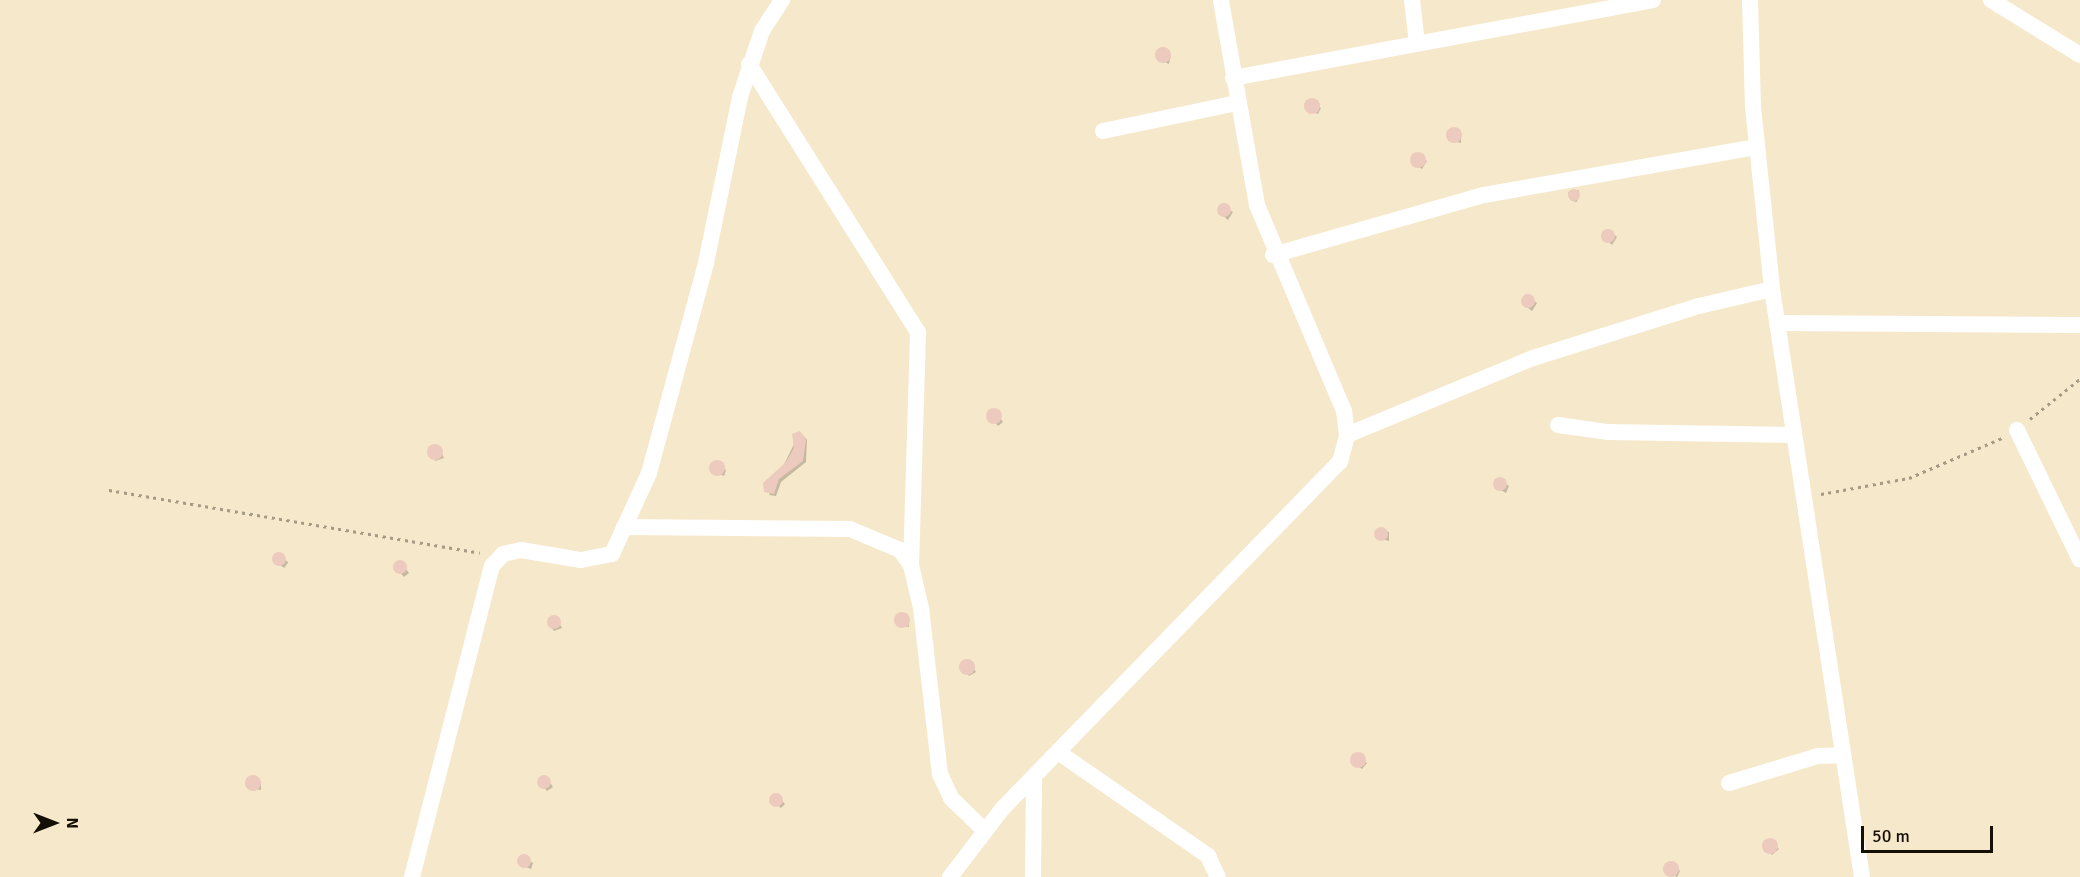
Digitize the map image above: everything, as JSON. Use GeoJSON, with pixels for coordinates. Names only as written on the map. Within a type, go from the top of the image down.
{"type":"FeatureCollection","features":[{"type":"Feature","properties":{"kind":"street"},"geometry":{"type":"LineString","coordinates":[[412,877],[492,566],[503,554],[521,550],[580,560],[612,554],[649,473],[706,263],[749,64],[782,0]]}},
{"type":"Feature","properties":{"kind":"street"},"geometry":{"type":"LineString","coordinates":[[950,877],[984,830],[1320,486],[1340,462],[1347,435],[1344,411],[1273,255],[1257,205],[1237,103],[1221,0]]}},
{"type":"Feature","properties":{"kind":"street"},"geometry":{"type":"LineString","coordinates":[[1412,0],[1417,44]]}},
{"type":"Feature","properties":{"kind":"street"},"geometry":{"type":"LineString","coordinates":[[1233,78],[1653,0]]}},
{"type":"Feature","properties":{"kind":"street"},"geometry":{"type":"LineString","coordinates":[[1750,0],[1757,147],[1772,289],[1801,496],[1862,877]]}},
{"type":"Feature","properties":{"kind":"street"},"geometry":{"type":"LineString","coordinates":[[1991,0],[2080,55]]}},
{"type":"Feature","properties":{"kind":"street"},"geometry":{"type":"LineString","coordinates":[[749,64],[918,332],[911,565],[940,774],[951,798],[984,830]]}},
{"type":"Feature","properties":{"kind":"street"},"geometry":{"type":"LineString","coordinates":[[1103,131],[1237,103]]}},
{"type":"Feature","properties":{"kind":"street"},"geometry":{"type":"LineString","coordinates":[[1273,255],[1484,195],[1757,147]]}},
{"type":"Feature","properties":{"kind":"street"},"geometry":{"type":"LineString","coordinates":[[1347,435],[1533,358],[1772,289]]}},
{"type":"Feature","properties":{"kind":"street"},"geometry":{"type":"LineString","coordinates":[[1778,323],[2080,325]]}},
{"type":"Feature","properties":{"kind":"street"},"geometry":{"type":"LineString","coordinates":[[1558,425],[1607,432],[1793,435]]}},
{"type":"Feature","properties":{"kind":"street"},"geometry":{"type":"LineString","coordinates":[[2017,429],[2080,560]]}},
{"type":"Feature","properties":{"kind":"street"},"geometry":{"type":"LineString","coordinates":[[624,527],[849,529],[900,549],[911,565]]}},
{"type":"Feature","properties":{"kind":"street"},"geometry":{"type":"LineString","coordinates":[[1058,752],[1208,856],[1218,877]]}},
{"type":"Feature","properties":{"kind":"street"},"geometry":{"type":"LineString","coordinates":[[1729,783],[1818,756],[1842,755]]}},
{"type":"Feature","properties":{"kind":"street"},"geometry":{"type":"LineString","coordinates":[[1033,877],[1035,776]]}},
{"type":"Feature","properties":{"kind":"path"},"geometry":{"type":"LineString","coordinates":[[1801,496],[1909,478],[1979,452],[2017,429],[2080,379]]}},
{"type":"Feature","properties":{"kind":"path"},"geometry":{"type":"LineString","coordinates":[[109,490],[461,552],[503,554]]}},
{"type":"Feature","properties":{"kind":"building"},"geometry":{"type":"Polygon","coordinates":[[[1163,47],[1171,55],[1163,63],[1155,55],[1163,47]]]}},
{"type":"Feature","properties":{"kind":"building"},"geometry":{"type":"Polygon","coordinates":[[[1312,98],[1320,106],[1312,114],[1304,106],[1312,98]]]}},
{"type":"Feature","properties":{"kind":"building"},"geometry":{"type":"Polygon","coordinates":[[[1454,127],[1462,135],[1454,143],[1446,135],[1454,127]]]}},
{"type":"Feature","properties":{"kind":"building"},"geometry":{"type":"Polygon","coordinates":[[[1418,152],[1426,160],[1418,168],[1410,160],[1418,152]]]}},
{"type":"Feature","properties":{"kind":"building"},"geometry":{"type":"Polygon","coordinates":[[[1576,189],[1579,190],[1579,200],[1572,201],[1569,200],[1568,193],[1569,190],[1576,189]]]}},
{"type":"Feature","properties":{"kind":"building"},"geometry":{"type":"Polygon","coordinates":[[[1221,203],[1227,203],[1231,210],[1227,217],[1221,217],[1217,213],[1217,207],[1221,203]]]}},
{"type":"Feature","properties":{"kind":"building"},"geometry":{"type":"Polygon","coordinates":[[[1605,229],[1611,229],[1615,236],[1611,243],[1605,243],[1601,239],[1601,233],[1605,229]]]}},
{"type":"Feature","properties":{"kind":"building"},"geometry":{"type":"Polygon","coordinates":[[[1525,294],[1531,294],[1535,301],[1531,308],[1525,308],[1521,304],[1521,298],[1525,294]]]}},
{"type":"Feature","properties":{"kind":"building"},"geometry":{"type":"Polygon","coordinates":[[[994,408],[1002,416],[994,424],[986,416],[994,408]]]}},
{"type":"Feature","properties":{"kind":"building"},"geometry":{"type":"Polygon","coordinates":[[[800,431],[806,440],[803,461],[779,479],[774,494],[764,492],[763,483],[786,462],[794,448],[792,434],[800,431]]]}},
{"type":"Feature","properties":{"kind":"building"},"geometry":{"type":"Polygon","coordinates":[[[435,444],[443,452],[435,460],[427,452],[435,444]]]}},
{"type":"Feature","properties":{"kind":"building"},"geometry":{"type":"Polygon","coordinates":[[[717,460],[725,468],[717,476],[709,468],[717,460]]]}},
{"type":"Feature","properties":{"kind":"building"},"geometry":{"type":"Polygon","coordinates":[[[1497,477],[1503,477],[1507,484],[1503,491],[1497,491],[1493,487],[1493,481],[1497,477]]]}},
{"type":"Feature","properties":{"kind":"building"},"geometry":{"type":"Polygon","coordinates":[[[1378,527],[1384,527],[1388,534],[1384,541],[1378,541],[1374,537],[1374,531],[1378,527]]]}},
{"type":"Feature","properties":{"kind":"building"},"geometry":{"type":"Polygon","coordinates":[[[276,552],[282,552],[286,559],[282,566],[276,566],[272,562],[272,556],[276,552]]]}},
{"type":"Feature","properties":{"kind":"building"},"geometry":{"type":"Polygon","coordinates":[[[397,560],[403,560],[407,567],[403,574],[397,574],[393,570],[393,564],[397,560]]]}},
{"type":"Feature","properties":{"kind":"building"},"geometry":{"type":"Polygon","coordinates":[[[902,612],[910,620],[902,628],[894,620],[902,612]]]}},
{"type":"Feature","properties":{"kind":"building"},"geometry":{"type":"Polygon","coordinates":[[[551,615],[557,615],[561,622],[557,629],[551,629],[547,625],[547,619],[551,615]]]}},
{"type":"Feature","properties":{"kind":"building"},"geometry":{"type":"Polygon","coordinates":[[[967,659],[975,667],[967,675],[959,667],[967,659]]]}},
{"type":"Feature","properties":{"kind":"building"},"geometry":{"type":"Polygon","coordinates":[[[1358,752],[1366,760],[1358,768],[1350,760],[1358,752]]]}},
{"type":"Feature","properties":{"kind":"building"},"geometry":{"type":"Polygon","coordinates":[[[253,775],[261,783],[253,791],[245,783],[253,775]]]}},
{"type":"Feature","properties":{"kind":"building"},"geometry":{"type":"Polygon","coordinates":[[[541,775],[547,775],[551,782],[547,789],[541,789],[537,785],[537,779],[541,775]]]}},
{"type":"Feature","properties":{"kind":"building"},"geometry":{"type":"Polygon","coordinates":[[[773,793],[779,793],[783,800],[779,807],[773,807],[769,803],[769,797],[773,793]]]}},
{"type":"Feature","properties":{"kind":"building"},"geometry":{"type":"Polygon","coordinates":[[[1770,838],[1778,846],[1770,854],[1762,846],[1770,838]]]}},
{"type":"Feature","properties":{"kind":"building"},"geometry":{"type":"Polygon","coordinates":[[[521,854],[527,854],[531,861],[527,868],[521,868],[517,864],[517,858],[521,854]]]}},
{"type":"Feature","properties":{"kind":"building"},"geometry":{"type":"Polygon","coordinates":[[[1671,861],[1679,869],[1671,877],[1663,869],[1671,861]]]}}]}
